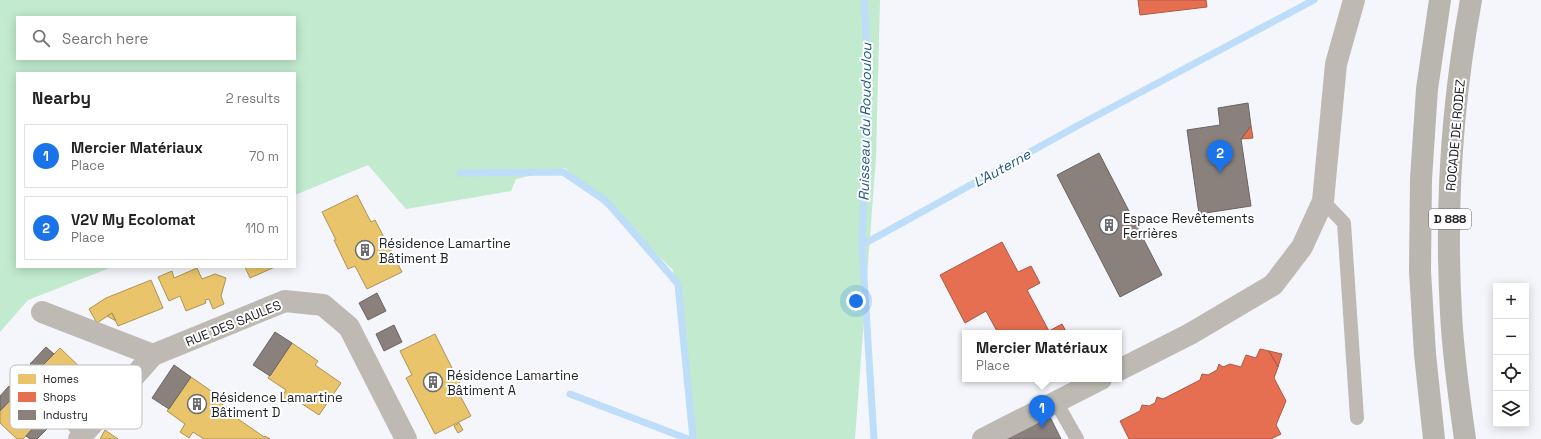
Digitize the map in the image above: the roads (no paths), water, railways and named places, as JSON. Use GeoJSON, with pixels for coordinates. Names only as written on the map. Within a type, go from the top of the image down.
{"type":"FeatureCollection","features":[{"type":"Feature","properties":{"kind":"highway","name":"D 888"},"geometry":{"type":"LineString","coordinates":[[1434,439],[1424,339],[1420,271],[1421,179],[1427,90],[1440,0]]}},
{"type":"Feature","properties":{"kind":"highway","name":"ROCADE DE RODEZ"},"geometry":{"type":"LineString","coordinates":[[1465,439],[1457,388],[1450,313],[1449,229],[1450,163],[1463,44],[1471,0]]}},
{"type":"Feature","properties":{"kind":"street"},"geometry":{"type":"LineString","coordinates":[[1122,368],[1190,334],[1273,285],[1302,247],[1323,201],[1336,64],[1354,0]]}},
{"type":"Feature","properties":{"kind":"street","name":"RUE DES SAULES"},"geometry":{"type":"LineString","coordinates":[[142,368],[153,355],[285,301],[323,305],[349,327],[406,439]]}},
{"type":"Feature","properties":{"kind":"street"},"geometry":{"type":"LineString","coordinates":[[42,312],[153,355]]}},
{"type":"Feature","properties":{"kind":"street"},"geometry":{"type":"LineString","coordinates":[[983,439],[1095,382]]}},
{"type":"Feature","properties":{"kind":"street","name":"RUE DES SAULES"},"geometry":{"type":"LineString","coordinates":[[81,437],[88,429]]}},
{"type":"Feature","properties":{"kind":"lane"},"geometry":{"type":"LineString","coordinates":[[1323,201],[1344,223],[1357,418]]}},
{"type":"Feature","properties":{"kind":"lane"},"geometry":{"type":"LineString","coordinates":[[1056,402],[1077,439]]}},
{"type":"Feature","properties":{"kind":"lane"},"geometry":{"type":"LineString","coordinates":[[74,429],[81,437]]}},
{"type":"Feature","properties":{"kind":"waterway","name":"Ruisseau du Roudoulou"},"geometry":{"type":"LineString","coordinates":[[862,245],[868,64],[864,0]]}},
{"type":"Feature","properties":{"kind":"waterway","name":"L'Auterne"},"geometry":{"type":"LineString","coordinates":[[874,439],[862,245],[1077,126],[1314,0]]}},
{"type":"Feature","properties":{"kind":"waterway"},"geometry":{"type":"LineString","coordinates":[[460,173],[563,172],[606,201],[678,284],[693,439]]}},
{"type":"Feature","properties":{"kind":"waterway"},"geometry":{"type":"LineString","coordinates":[[570,394],[688,439]]}},
{"type":"Feature","properties":{"kind":"place","name":"V2V My Ecolomat"},"geometry":{"type":"Point","coordinates":[1220,173]}},
{"type":"Feature","properties":{"kind":"place","name":"Espace Revêtements Ferrières"},"geometry":{"type":"Point","coordinates":[1109,225]}},
{"type":"Feature","properties":{"kind":"place","name":"Résidence Lamartine Bâtiment B"},"geometry":{"type":"Point","coordinates":[365,250]}},
{"type":"Feature","properties":{"kind":"place","name":"Résidence Lamartine Bâtiment A"},"geometry":{"type":"Point","coordinates":[433,382]}},
{"type":"Feature","properties":{"kind":"place","name":"Résidence Lamartine Bâtiment D"},"geometry":{"type":"Point","coordinates":[197,404]}},
{"type":"Feature","properties":{"kind":"place","name":"Mercier Matériaux"},"geometry":{"type":"Point","coordinates":[1042,428]}}]}
